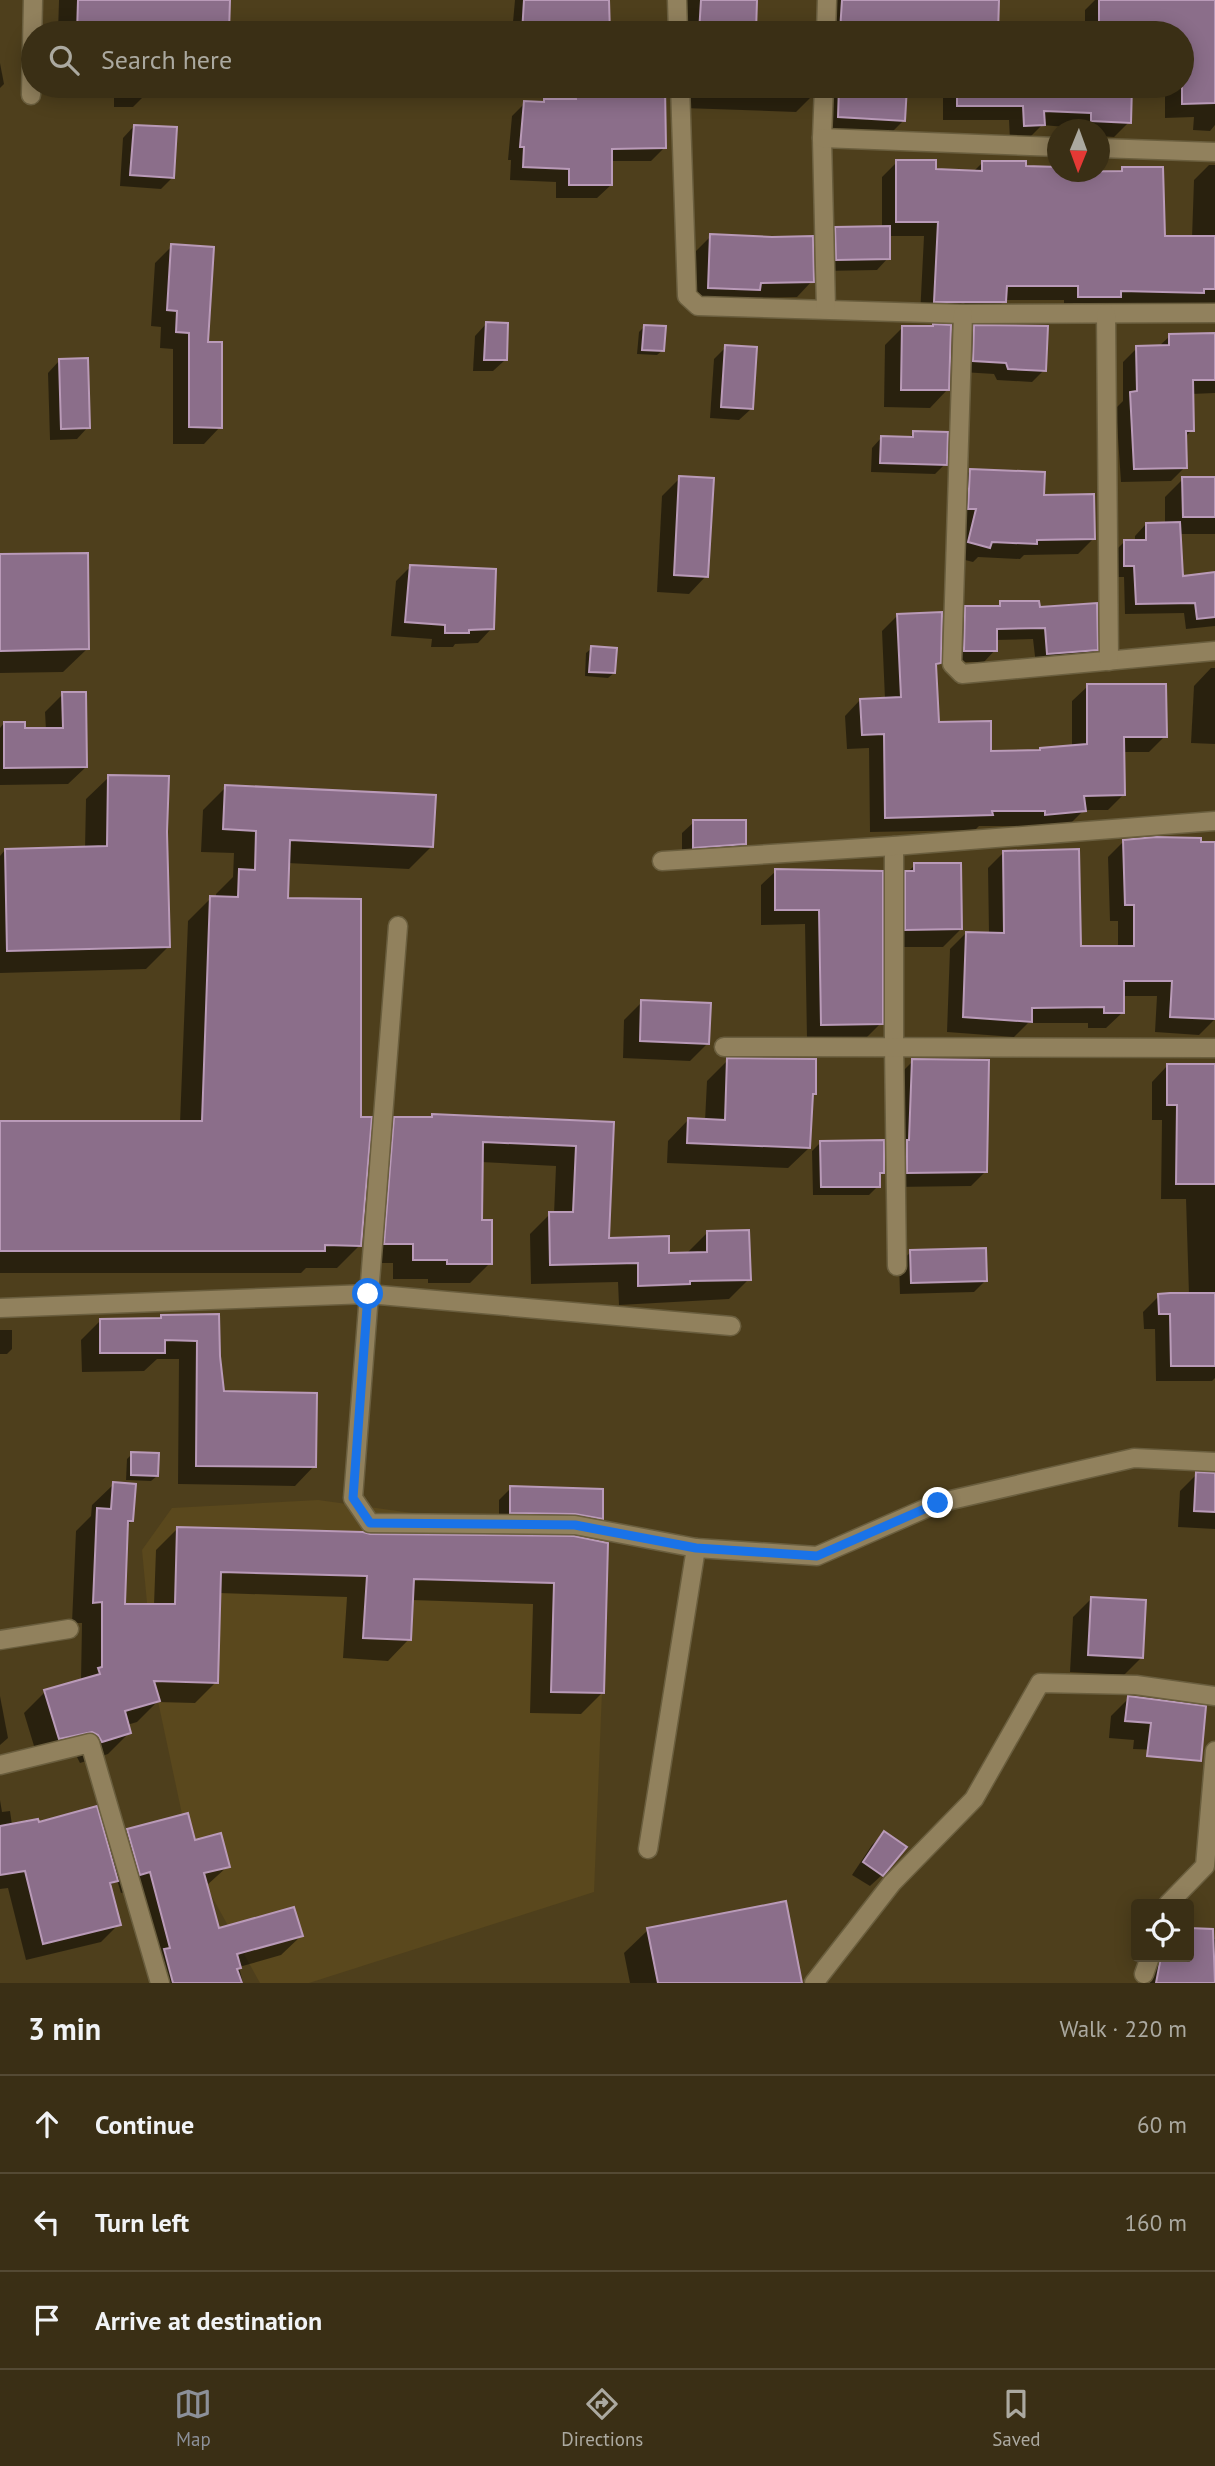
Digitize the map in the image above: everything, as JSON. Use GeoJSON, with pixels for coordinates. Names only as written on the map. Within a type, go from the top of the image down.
{"type":"FeatureCollection","features":[{"type":"Feature","properties":{"kind":"street"},"geometry":{"type":"LineString","coordinates":[[33,0],[33,21]]}},
{"type":"Feature","properties":{"kind":"street"},"geometry":{"type":"LineString","coordinates":[[677,0],[678,21]]}},
{"type":"Feature","properties":{"kind":"street"},"geometry":{"type":"LineString","coordinates":[[826,21],[827,0]]}},
{"type":"Feature","properties":{"kind":"street"},"geometry":{"type":"LineString","coordinates":[[680,98],[687,296],[698,306],[963,314],[1215,313]]}},
{"type":"Feature","properties":{"kind":"street"},"geometry":{"type":"LineString","coordinates":[[824,98],[826,309]]}},
{"type":"Feature","properties":{"kind":"street"},"geometry":{"type":"LineString","coordinates":[[822,138],[1047,147]]}},
{"type":"Feature","properties":{"kind":"street"},"geometry":{"type":"LineString","coordinates":[[1110,148],[1215,152]]}},
{"type":"Feature","properties":{"kind":"street"},"geometry":{"type":"LineString","coordinates":[[963,314],[952,664],[962,674],[1215,651]]}},
{"type":"Feature","properties":{"kind":"street"},"geometry":{"type":"LineString","coordinates":[[1106,314],[1109,661]]}},
{"type":"Feature","properties":{"kind":"street"},"geometry":{"type":"LineString","coordinates":[[662,861],[1215,821]]}},
{"type":"Feature","properties":{"kind":"street"},"geometry":{"type":"LineString","coordinates":[[894,846],[897,1266]]}},
{"type":"Feature","properties":{"kind":"street"},"geometry":{"type":"LineString","coordinates":[[398,926],[353,1498],[370,1523],[575,1525],[696,1548],[817,1556],[938,1503],[1134,1458],[1215,1462]]}},
{"type":"Feature","properties":{"kind":"street"},"geometry":{"type":"LineString","coordinates":[[724,1047],[1215,1048]]}},
{"type":"Feature","properties":{"kind":"street"},"geometry":{"type":"LineString","coordinates":[[0,1308],[368,1294],[731,1326]]}},
{"type":"Feature","properties":{"kind":"street"},"geometry":{"type":"LineString","coordinates":[[648,1849],[696,1548]]}},
{"type":"Feature","properties":{"kind":"street"},"geometry":{"type":"LineString","coordinates":[[0,1640],[69,1629]]}},
{"type":"Feature","properties":{"kind":"street"},"geometry":{"type":"LineString","coordinates":[[814,1983],[892,1883],[974,1799],[1040,1683],[1136,1685],[1215,1696]]}},
{"type":"Feature","properties":{"kind":"street"},"geometry":{"type":"LineString","coordinates":[[0,1765],[90,1743],[160,1983]]}},
{"type":"Feature","properties":{"kind":"street"},"geometry":{"type":"LineString","coordinates":[[1173,1899],[1205,1866],[1215,1751]]}},
{"type":"Feature","properties":{"kind":"shaded area"},"geometry":{"type":"Polygon","coordinates":[[[318,1500],[608,1540],[594,1892],[309,1983],[260,1983],[192,1861],[155,1687],[142,1550],[172,1508],[318,1500]]]}},
{"type":"Feature","properties":{"kind":"building"},"geometry":{"type":"Polygon","coordinates":[[[78,0],[230,0],[229,21],[77,21],[78,0]]]}},
{"type":"Feature","properties":{"kind":"building"},"geometry":{"type":"Polygon","coordinates":[[[524,0],[609,0],[610,21],[523,21],[524,0]]]}},
{"type":"Feature","properties":{"kind":"building"},"geometry":{"type":"Polygon","coordinates":[[[701,0],[757,0],[756,21],[700,21],[701,0]]]}},
{"type":"Feature","properties":{"kind":"building"},"geometry":{"type":"Polygon","coordinates":[[[842,0],[999,0],[998,21],[841,21],[842,0]]]}},
{"type":"Feature","properties":{"kind":"building"},"geometry":{"type":"Polygon","coordinates":[[[1099,0],[1215,0],[1215,103],[1182,104],[1182,98],[1194,98],[1194,21],[1099,21],[1099,0]]]}},
{"type":"Feature","properties":{"kind":"building"},"geometry":{"type":"Polygon","coordinates":[[[665,98],[666,148],[612,149],[612,185],[569,185],[569,169],[523,167],[524,147],[520,147],[524,101],[665,98]]]}},
{"type":"Feature","properties":{"kind":"building"},"geometry":{"type":"Polygon","coordinates":[[[839,98],[906,98],[905,121],[838,117],[839,98]]]}},
{"type":"Feature","properties":{"kind":"building"},"geometry":{"type":"Polygon","coordinates":[[[957,98],[1132,98],[1131,123],[1091,119],[1091,113],[1044,111],[1045,125],[1024,126],[1023,106],[957,106],[957,98]]]}},
{"type":"Feature","properties":{"kind":"building"},"geometry":{"type":"Polygon","coordinates":[[[134,125],[177,127],[174,178],[130,175],[134,125]]]}},
{"type":"Feature","properties":{"kind":"building"},"geometry":{"type":"Polygon","coordinates":[[[896,160],[936,160],[936,169],[982,171],[982,161],[1026,161],[1026,166],[1047,167],[1047,182],[1110,182],[1110,171],[1122,171],[1122,167],[1163,167],[1165,236],[1215,236],[1215,289],[1204,289],[1204,293],[1121,291],[1121,297],[1078,297],[1078,286],[1007,286],[1006,302],[934,302],[938,222],[896,222],[896,160]]]}},
{"type":"Feature","properties":{"kind":"building"},"geometry":{"type":"Polygon","coordinates":[[[890,226],[890,259],[836,260],[835,227],[890,226]]]}},
{"type":"Feature","properties":{"kind":"building"},"geometry":{"type":"Polygon","coordinates":[[[710,234],[813,236],[814,282],[761,283],[760,290],[708,288],[710,234]]]}},
{"type":"Feature","properties":{"kind":"building"},"geometry":{"type":"Polygon","coordinates":[[[171,244],[214,247],[208,342],[222,342],[222,428],[189,427],[189,333],[176,332],[177,311],[167,310],[171,244]]]}},
{"type":"Feature","properties":{"kind":"building"},"geometry":{"type":"Polygon","coordinates":[[[486,322],[508,323],[507,360],[484,360],[486,322]]]}},
{"type":"Feature","properties":{"kind":"building"},"geometry":{"type":"Polygon","coordinates":[[[644,325],[666,326],[664,351],[642,350],[644,325]]]}},
{"type":"Feature","properties":{"kind":"building"},"geometry":{"type":"Polygon","coordinates":[[[951,325],[949,390],[901,390],[902,326],[951,325]]]}},
{"type":"Feature","properties":{"kind":"building"},"geometry":{"type":"Polygon","coordinates":[[[974,325],[1048,326],[1046,371],[1008,369],[1006,363],[973,361],[974,325]]]}},
{"type":"Feature","properties":{"kind":"building"},"geometry":{"type":"Polygon","coordinates":[[[1215,333],[1215,380],[1193,380],[1194,431],[1186,431],[1187,468],[1134,469],[1130,392],[1137,391],[1136,346],[1169,345],[1169,334],[1215,333]]]}},
{"type":"Feature","properties":{"kind":"building"},"geometry":{"type":"Polygon","coordinates":[[[725,345],[757,347],[753,409],[721,407],[725,345]]]}},
{"type":"Feature","properties":{"kind":"building"},"geometry":{"type":"Polygon","coordinates":[[[88,358],[90,428],[61,429],[59,359],[88,358]]]}},
{"type":"Feature","properties":{"kind":"building"},"geometry":{"type":"Polygon","coordinates":[[[913,431],[948,432],[947,465],[880,463],[881,436],[913,437],[913,431]]]}},
{"type":"Feature","properties":{"kind":"building"},"geometry":{"type":"Polygon","coordinates":[[[970,469],[1045,472],[1044,495],[1094,494],[1095,539],[1037,540],[1037,544],[992,542],[990,548],[968,542],[976,509],[968,509],[970,469]]]}},
{"type":"Feature","properties":{"kind":"building"},"geometry":{"type":"Polygon","coordinates":[[[679,476],[714,478],[708,577],[674,575],[679,476]]]}},
{"type":"Feature","properties":{"kind":"building"},"geometry":{"type":"Polygon","coordinates":[[[1182,477],[1215,477],[1215,517],[1183,517],[1182,477]]]}},
{"type":"Feature","properties":{"kind":"building"},"geometry":{"type":"Polygon","coordinates":[[[1180,522],[1183,576],[1215,572],[1215,617],[1197,619],[1195,603],[1136,604],[1134,566],[1124,566],[1124,540],[1146,540],[1146,523],[1180,522]]]}},
{"type":"Feature","properties":{"kind":"building"},"geometry":{"type":"Polygon","coordinates":[[[88,553],[89,649],[0,651],[0,554],[88,553]]]}},
{"type":"Feature","properties":{"kind":"building"},"geometry":{"type":"Polygon","coordinates":[[[410,565],[496,569],[494,629],[445,633],[445,625],[405,622],[410,565]]]}},
{"type":"Feature","properties":{"kind":"building"},"geometry":{"type":"Polygon","coordinates":[[[1000,601],[1039,601],[1040,607],[1097,603],[1098,650],[1047,654],[1045,628],[997,629],[997,651],[964,651],[965,606],[1000,606],[1000,601]]]}},
{"type":"Feature","properties":{"kind":"building"},"geometry":{"type":"Polygon","coordinates":[[[942,612],[941,663],[936,664],[939,722],[991,721],[991,751],[1040,750],[1087,744],[1087,684],[1166,684],[1167,737],[1124,737],[1125,795],[1084,796],[1086,811],[1045,815],[1045,811],[992,811],[993,815],[885,818],[884,734],[862,735],[860,699],[901,697],[897,614],[942,612]]]}},
{"type":"Feature","properties":{"kind":"building"},"geometry":{"type":"Polygon","coordinates":[[[591,646],[617,648],[615,673],[589,672],[591,646]]]}},
{"type":"Feature","properties":{"kind":"building"},"geometry":{"type":"Polygon","coordinates":[[[62,692],[86,692],[87,767],[4,768],[4,722],[25,722],[25,728],[63,728],[62,692]]]}},
{"type":"Feature","properties":{"kind":"building"},"geometry":{"type":"Polygon","coordinates":[[[108,775],[169,776],[167,832],[170,947],[7,951],[5,849],[107,846],[108,775]]]}},
{"type":"Feature","properties":{"kind":"building"},"geometry":{"type":"Polygon","coordinates":[[[225,785],[436,795],[433,847],[290,840],[288,898],[361,899],[361,1117],[372,1117],[361,1246],[325,1245],[325,1251],[0,1251],[0,1121],[202,1121],[210,896],[238,897],[239,869],[255,870],[256,831],[223,829],[225,785]]]}},
{"type":"Feature","properties":{"kind":"building"},"geometry":{"type":"Polygon","coordinates":[[[693,820],[746,820],[746,844],[693,848],[693,820]]]}},
{"type":"Feature","properties":{"kind":"building"},"geometry":{"type":"Polygon","coordinates":[[[1156,837],[1201,838],[1201,842],[1215,842],[1215,1019],[1170,1017],[1172,981],[1124,981],[1124,1013],[1104,1013],[1104,1007],[1032,1008],[1032,1022],[963,1017],[966,932],[1004,933],[1003,851],[1079,849],[1081,946],[1134,946],[1134,905],[1125,905],[1123,840],[1156,837]]]}},
{"type":"Feature","properties":{"kind":"building"},"geometry":{"type":"Polygon","coordinates":[[[914,863],[961,863],[962,929],[905,930],[905,871],[914,871],[914,863]]]}},
{"type":"Feature","properties":{"kind":"building"},"geometry":{"type":"Polygon","coordinates":[[[775,869],[883,871],[883,1024],[821,1025],[819,910],[775,910],[775,869]]]}},
{"type":"Feature","properties":{"kind":"building"},"geometry":{"type":"Polygon","coordinates":[[[641,1000],[711,1003],[709,1044],[640,1041],[641,1000]]]}},
{"type":"Feature","properties":{"kind":"building"},"geometry":{"type":"Polygon","coordinates":[[[727,1058],[816,1059],[816,1094],[813,1094],[810,1148],[687,1143],[688,1118],[725,1120],[727,1058]]]}},
{"type":"Feature","properties":{"kind":"building"},"geometry":{"type":"Polygon","coordinates":[[[912,1059],[989,1060],[987,1172],[907,1173],[912,1059]]]}},
{"type":"Feature","properties":{"kind":"building"},"geometry":{"type":"Polygon","coordinates":[[[1167,1064],[1215,1064],[1215,1184],[1176,1184],[1177,1105],[1167,1105],[1167,1064]]]}},
{"type":"Feature","properties":{"kind":"building"},"geometry":{"type":"Polygon","coordinates":[[[432,1114],[614,1122],[609,1238],[669,1236],[669,1253],[707,1252],[707,1231],[749,1230],[751,1280],[690,1281],[690,1284],[638,1286],[638,1263],[550,1265],[549,1212],[573,1212],[576,1146],[483,1142],[482,1220],[492,1220],[492,1264],[447,1264],[447,1260],[413,1260],[413,1244],[384,1244],[394,1117],[432,1117],[432,1114]]]}},
{"type":"Feature","properties":{"kind":"building"},"geometry":{"type":"Polygon","coordinates":[[[884,1140],[884,1173],[880,1173],[880,1187],[821,1187],[820,1141],[884,1140]]]}},
{"type":"Feature","properties":{"kind":"building"},"geometry":{"type":"Polygon","coordinates":[[[986,1248],[987,1281],[911,1283],[910,1250],[986,1248]]]}},
{"type":"Feature","properties":{"kind":"building"},"geometry":{"type":"Polygon","coordinates":[[[1215,1293],[1215,1366],[1171,1366],[1170,1314],[1159,1314],[1158,1294],[1215,1293]]]}},
{"type":"Feature","properties":{"kind":"building"},"geometry":{"type":"Polygon","coordinates":[[[219,1314],[224,1391],[317,1393],[316,1467],[196,1466],[197,1341],[165,1340],[165,1353],[100,1353],[100,1319],[219,1314]]]}},
{"type":"Feature","properties":{"kind":"building"},"geometry":{"type":"Polygon","coordinates":[[[131,1452],[159,1453],[158,1476],[131,1475],[131,1452]]]}},
{"type":"Feature","properties":{"kind":"building"},"geometry":{"type":"Polygon","coordinates":[[[1196,1472],[1215,1473],[1215,1512],[1194,1511],[1196,1472]]]}},
{"type":"Feature","properties":{"kind":"building"},"geometry":{"type":"Polygon","coordinates":[[[113,1482],[136,1484],[133,1521],[128,1521],[125,1604],[175,1604],[177,1527],[370,1534],[574,1536],[608,1543],[604,1693],[551,1692],[554,1583],[414,1579],[411,1640],[363,1638],[367,1576],[221,1572],[218,1683],[154,1681],[160,1701],[125,1711],[131,1733],[102,1742],[98,1735],[92,1732],[59,1739],[44,1690],[100,1674],[98,1668],[102,1667],[102,1602],[93,1603],[97,1508],[111,1509],[113,1482]]]}},
{"type":"Feature","properties":{"kind":"building"},"geometry":{"type":"Polygon","coordinates":[[[510,1486],[603,1489],[603,1519],[575,1514],[510,1513],[510,1486]]]}},
{"type":"Feature","properties":{"kind":"building"},"geometry":{"type":"Polygon","coordinates":[[[1091,1597],[1146,1600],[1143,1658],[1088,1655],[1091,1597]]]}},
{"type":"Feature","properties":{"kind":"building"},"geometry":{"type":"Polygon","coordinates":[[[1128,1696],[1206,1706],[1201,1761],[1147,1756],[1151,1723],[1125,1721],[1128,1696]]]}},
{"type":"Feature","properties":{"kind":"building"},"geometry":{"type":"Polygon","coordinates":[[[97,1806],[118,1881],[110,1883],[121,1925],[43,1944],[25,1871],[0,1875],[0,1826],[38,1819],[39,1822],[97,1806]]]}},
{"type":"Feature","properties":{"kind":"building"},"geometry":{"type":"Polygon","coordinates":[[[188,1813],[195,1840],[221,1833],[230,1867],[204,1873],[219,1928],[294,1907],[303,1936],[237,1954],[241,1968],[237,1969],[242,1983],[173,1983],[164,1949],[170,1948],[150,1872],[140,1875],[127,1829],[188,1813]]]}},
{"type":"Feature","properties":{"kind":"building"},"geometry":{"type":"Polygon","coordinates":[[[884,1831],[907,1847],[883,1876],[863,1862],[884,1831]]]}},
{"type":"Feature","properties":{"kind":"building"},"geometry":{"type":"Polygon","coordinates":[[[786,1901],[802,1983],[658,1983],[647,1928],[786,1901]]]}},
{"type":"Feature","properties":{"kind":"building"},"geometry":{"type":"Polygon","coordinates":[[[1194,1928],[1213,1929],[1215,1983],[1156,1983],[1160,1962],[1194,1962],[1194,1928]]]}},
{"type":"Feature","properties":{"kind":"route"},"geometry":{"type":"LineString","coordinates":[[368,1294],[353,1498],[370,1523],[575,1525],[696,1548],[817,1556],[938,1503]]}}]}
